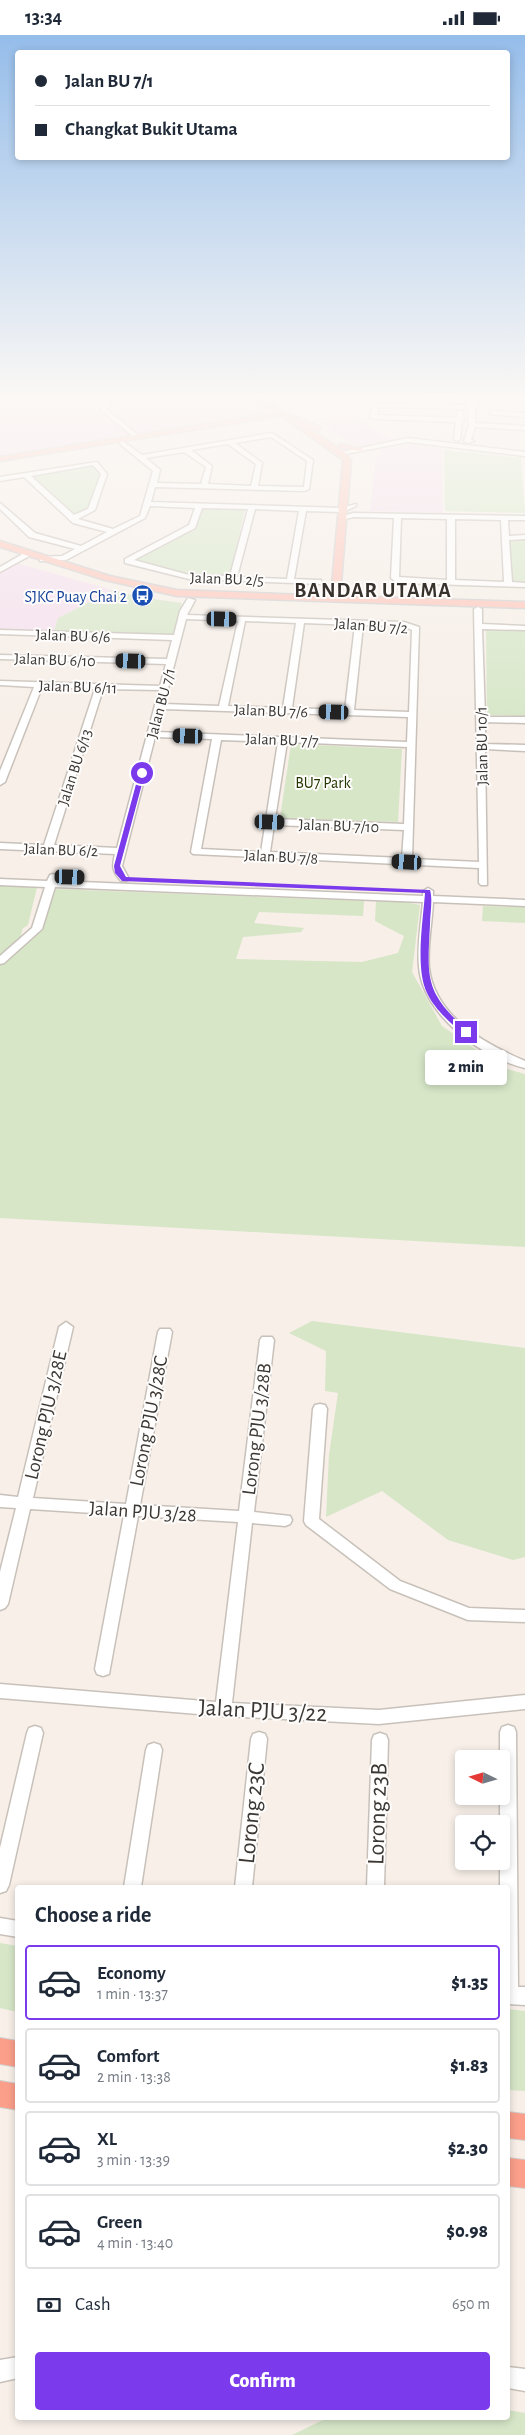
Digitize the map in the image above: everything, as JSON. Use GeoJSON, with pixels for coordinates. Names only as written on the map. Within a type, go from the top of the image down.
{"type":"FeatureCollection","features":[{"type":"Feature","properties":{"kind":"highway"},"geometry":{"type":"LineString","coordinates":[[0,2051],[15,2054]]}},
{"type":"Feature","properties":{"kind":"highway"},"geometry":{"type":"LineString","coordinates":[[0,2094],[15,2096]]}},
{"type":"Feature","properties":{"kind":"highway"},"geometry":{"type":"LineString","coordinates":[[510,2125],[525,2127]]}},
{"type":"Feature","properties":{"kind":"highway"},"geometry":{"type":"LineString","coordinates":[[510,2172],[525,2174]]}},
{"type":"Feature","properties":{"kind":"main road"},"geometry":{"type":"LineString","coordinates":[[341,595],[344,507]]}},
{"type":"Feature","properties":{"kind":"main road"},"geometry":{"type":"LineString","coordinates":[[0,544],[22,556],[159,597],[188,600],[525,605]]}},
{"type":"Feature","properties":{"kind":"main road"},"geometry":{"type":"LineString","coordinates":[[0,552],[64,561],[188,597],[188,600]]}},
{"type":"Feature","properties":{"kind":"main road"},"geometry":{"type":"LineString","coordinates":[[168,592],[319,601],[341,595],[365,602],[525,610]]}},
{"type":"Feature","properties":{"kind":"street"},"geometry":{"type":"LineString","coordinates":[[2,507],[32,535],[81,548]]}},
{"type":"Feature","properties":{"kind":"street"},"geometry":{"type":"LineString","coordinates":[[61,507],[79,523],[114,532]]}},
{"type":"Feature","properties":{"kind":"street"},"geometry":{"type":"LineString","coordinates":[[73,518],[91,510],[92,507]]}},
{"type":"Feature","properties":{"kind":"street"},"geometry":{"type":"LineString","coordinates":[[64,561],[81,548],[141,519],[145,507]]}},
{"type":"Feature","properties":{"kind":"street","name":"Jalan BU 2/5"},"geometry":{"type":"LineString","coordinates":[[199,507],[192,526],[128,561],[181,576],[290,581],[303,509]]}},
{"type":"Feature","properties":{"kind":"street"},"geometry":{"type":"LineString","coordinates":[[233,579],[252,507],[303,509],[343,514],[353,510],[398,516],[525,518]]}},
{"type":"Feature","properties":{"kind":"street"},"geometry":{"type":"LineString","coordinates":[[398,516],[394,578],[400,581],[525,585]]}},
{"type":"Feature","properties":{"kind":"street"},"geometry":{"type":"LineString","coordinates":[[451,517],[451,583]]}},
{"type":"Feature","properties":{"kind":"street"},"geometry":{"type":"LineString","coordinates":[[504,519],[508,585]]}},
{"type":"Feature","properties":{"kind":"street"},"geometry":{"type":"LineString","coordinates":[[506,538],[525,537]]}},
{"type":"Feature","properties":{"kind":"street"},"geometry":{"type":"LineString","coordinates":[[0,568],[22,556]]}},
{"type":"Feature","properties":{"kind":"street"},"geometry":{"type":"LineString","coordinates":[[290,581],[318,582]]}},
{"type":"Feature","properties":{"kind":"street","name":"Jalan BU 7/1"},"geometry":{"type":"LineString","coordinates":[[124,879],[118,870],[121,851],[188,600]]}},
{"type":"Feature","properties":{"kind":"street","name":"Jalan BU 10/1"},"geometry":{"type":"LineString","coordinates":[[478,609],[484,883]]}},
{"type":"Feature","properties":{"kind":"street","name":"Jalan BU 7/2"},"geometry":{"type":"LineString","coordinates":[[184,614],[242,619],[404,624],[416,629],[407,862]]}},
{"type":"Feature","properties":{"kind":"street"},"geometry":{"type":"LineString","coordinates":[[223,708],[242,619]]}},
{"type":"Feature","properties":{"kind":"street"},"geometry":{"type":"LineString","coordinates":[[287,710],[300,621]]}},
{"type":"Feature","properties":{"kind":"street"},"geometry":{"type":"LineString","coordinates":[[349,713],[358,623]]}},
{"type":"Feature","properties":{"kind":"street"},"geometry":{"type":"LineString","coordinates":[[478,626],[525,628]]}},
{"type":"Feature","properties":{"kind":"street","name":"Jalan BU 6/6"},"geometry":{"type":"LineString","coordinates":[[0,632],[177,638]]}},
{"type":"Feature","properties":{"kind":"street","name":"Jalan BU 6/10"},"geometry":{"type":"LineString","coordinates":[[0,657],[171,662]]}},
{"type":"Feature","properties":{"kind":"street","name":"Jalan BU 6/11"},"geometry":{"type":"LineString","coordinates":[[0,683],[157,688]]}},
{"type":"Feature","properties":{"kind":"street"},"geometry":{"type":"LineString","coordinates":[[0,782],[39,684]]}},
{"type":"Feature","properties":{"kind":"street","name":"Jalan BU 6/13"},"geometry":{"type":"LineString","coordinates":[[48,848],[100,686]]}},
{"type":"Feature","properties":{"kind":"street","name":"Jalan BU 7/6"},"geometry":{"type":"LineString","coordinates":[[160,706],[412,715]]}},
{"type":"Feature","properties":{"kind":"street"},"geometry":{"type":"LineString","coordinates":[[480,719],[525,720]]}},
{"type":"Feature","properties":{"kind":"street","name":"Jalan BU 7/7"},"geometry":{"type":"LineString","coordinates":[[152,734],[411,745]]}},
{"type":"Feature","properties":{"kind":"street","name":"Jalan BU 7/8"},"geometry":{"type":"LineString","coordinates":[[217,737],[195,850],[200,853],[484,865]]}},
{"type":"Feature","properties":{"kind":"street"},"geometry":{"type":"LineString","coordinates":[[265,856],[283,739]]}},
{"type":"Feature","properties":{"kind":"street"},"geometry":{"type":"LineString","coordinates":[[481,746],[525,748]]}},
{"type":"Feature","properties":{"kind":"street","name":"Jalan BU 7/10"},"geometry":{"type":"LineString","coordinates":[[270,822],[408,827]]}},
{"type":"Feature","properties":{"kind":"street","name":"Jalan BU 6/2"},"geometry":{"type":"LineString","coordinates":[[0,846],[121,851]]}},
{"type":"Feature","properties":{"kind":"street"},"geometry":{"type":"LineString","coordinates":[[0,875],[52,880],[428,895],[525,895]]}},
{"type":"Feature","properties":{"kind":"street"},"geometry":{"type":"LineString","coordinates":[[0,882],[124,879],[428,895],[525,903]]}},
{"type":"Feature","properties":{"kind":"street"},"geometry":{"type":"LineString","coordinates":[[0,961],[37,929],[52,880]]}},
{"type":"Feature","properties":{"kind":"street"},"geometry":{"type":"LineString","coordinates":[[428,895],[424,969],[430,993],[444,1013],[466,1032],[525,1065]]}},
{"type":"Feature","properties":{"kind":"street","name":"Lorong PJU 3/28E"},"geometry":{"type":"LineString","coordinates":[[0,1604],[66,1327]]}},
{"type":"Feature","properties":{"kind":"street","name":"Lorong PJU 3/28C"},"geometry":{"type":"LineString","coordinates":[[103,1669],[165,1332]]}},
{"type":"Feature","properties":{"kind":"street","name":"Lorong PJU 3/28B"},"geometry":{"type":"LineString","coordinates":[[223,1709],[267,1340]]}},
{"type":"Feature","properties":{"kind":"street"},"geometry":{"type":"LineString","coordinates":[[320,1409],[311,1521],[395,1585],[468,1614],[525,1616]]}},
{"type":"Feature","properties":{"kind":"street","name":"Jalan PJU 3/28"},"geometry":{"type":"LineString","coordinates":[[0,1501],[285,1520]]}},
{"type":"Feature","properties":{"kind":"street","name":"Jalan PJU 3/22"},"geometry":{"type":"LineString","coordinates":[[0,1691],[223,1709],[380,1717],[525,1702]]}},
{"type":"Feature","properties":{"kind":"street"},"geometry":{"type":"LineString","coordinates":[[508,1732],[514,1995]]}},
{"type":"Feature","properties":{"kind":"street"},"geometry":{"type":"LineString","coordinates":[[0,1885],[35,1733]]}},
{"type":"Feature","properties":{"kind":"street","name":"Lorong 23C"},"geometry":{"type":"LineString","coordinates":[[243,1885],[259,1739]]}},
{"type":"Feature","properties":{"kind":"street","name":"Lorong 23B"},"geometry":{"type":"LineString","coordinates":[[375,1885],[380,1740]]}},
{"type":"Feature","properties":{"kind":"street"},"geometry":{"type":"LineString","coordinates":[[132,1885],[154,1749]]}},
{"type":"Feature","properties":{"kind":"street"},"geometry":{"type":"LineString","coordinates":[[0,1926],[15,1928]]}},
{"type":"Feature","properties":{"kind":"street"},"geometry":{"type":"LineString","coordinates":[[0,2371],[15,2368]]}},
{"type":"Feature","properties":{"kind":"street"},"geometry":{"type":"LineString","coordinates":[[510,2378],[525,2380]]}},
{"type":"Feature","properties":{"kind":"shaded area"},"geometry":{"type":"Polygon","coordinates":[[[370,507],[443,507],[443,513],[370,511],[370,507]]]}},
{"type":"Feature","properties":{"kind":"shaded area"},"geometry":{"type":"Polygon","coordinates":[[[16,563],[113,590],[58,618],[54,631],[0,629],[0,571],[16,563]]]}},
{"type":"Feature","properties":{"kind":"green space"},"geometry":{"type":"Polygon","coordinates":[[[66,507],[88,507],[87,509],[75,515],[66,507]]]}},
{"type":"Feature","properties":{"kind":"green space"},"geometry":{"type":"Polygon","coordinates":[[[445,507],[525,507],[525,513],[445,511],[445,507]]]}},
{"type":"Feature","properties":{"kind":"green space"},"geometry":{"type":"Polygon","coordinates":[[[202,508],[245,509],[230,575],[186,575],[132,560],[195,526],[202,508]]]}},
{"type":"Feature","properties":{"kind":"green space"},"geometry":{"type":"Polygon","coordinates":[[[525,539],[525,584],[511,581],[509,541],[525,539]]]}},
{"type":"Feature","properties":{"kind":"green space"},"geometry":{"type":"Polygon","coordinates":[[[113,590],[139,597],[182,603],[173,634],[54,631],[58,618],[113,590]]]}},
{"type":"Feature","properties":{"kind":"green space"},"geometry":{"type":"Polygon","coordinates":[[[486,630],[525,631],[525,716],[487,715],[486,630]]]}},
{"type":"Feature","properties":{"kind":"green space","name":"BU7 Park"},"geometry":{"type":"Polygon","coordinates":[[[291,744],[402,749],[398,822],[280,818],[291,744]]]}},
{"type":"Feature","properties":{"kind":"green space"},"geometry":{"type":"Polygon","coordinates":[[[0,886],[37,887],[28,925],[23,928],[17,947],[41,929],[56,889],[364,901],[363,916],[259,912],[254,923],[304,928],[301,932],[243,937],[236,959],[362,962],[398,953],[404,936],[375,921],[376,901],[400,901],[420,905],[412,972],[442,1026],[503,1068],[525,1074],[525,1247],[0,1218],[0,886]]]}},
{"type":"Feature","properties":{"kind":"green space"},"geometry":{"type":"Polygon","coordinates":[[[483,906],[525,907],[525,923],[482,921],[483,906]]]}},
{"type":"Feature","properties":{"kind":"green space"},"geometry":{"type":"Polygon","coordinates":[[[312,1321],[525,1348],[525,1557],[513,1560],[448,1540],[382,1491],[326,1517],[329,1455],[338,1393],[325,1391],[326,1351],[289,1333],[312,1321]]]}},
{"type":"Feature","properties":{"kind":"green space"},"geometry":{"type":"Polygon","coordinates":[[[0,1943],[15,1946],[15,2012],[0,2008],[0,1943]]]}},
{"type":"Feature","properties":{"kind":"green space"},"geometry":{"type":"Polygon","coordinates":[[[510,2009],[525,2011],[525,2091],[510,2090],[510,2009]]]}},
{"type":"Feature","properties":{"kind":"green space"},"geometry":{"type":"Polygon","coordinates":[[[510,2410],[525,2413],[525,2435],[292,2435],[323,2420],[510,2420],[510,2410]]]}},
{"type":"Feature","properties":{"kind":"place","name":"SJKC Puay Chai 2"},"geometry":{"type":"Point","coordinates":[143,596]}},
{"type":"Feature","properties":{"kind":"district","name":"BANDAR UTAMA"},"geometry":{"type":"Point","coordinates":[373,590]}},
{"type":"Feature","properties":{"kind":"route"},"geometry":{"type":"LineString","coordinates":[[142,773],[117,866],[119,873],[124,879],[428,891],[424,969],[430,993],[444,1013],[466,1032]]}}]}
